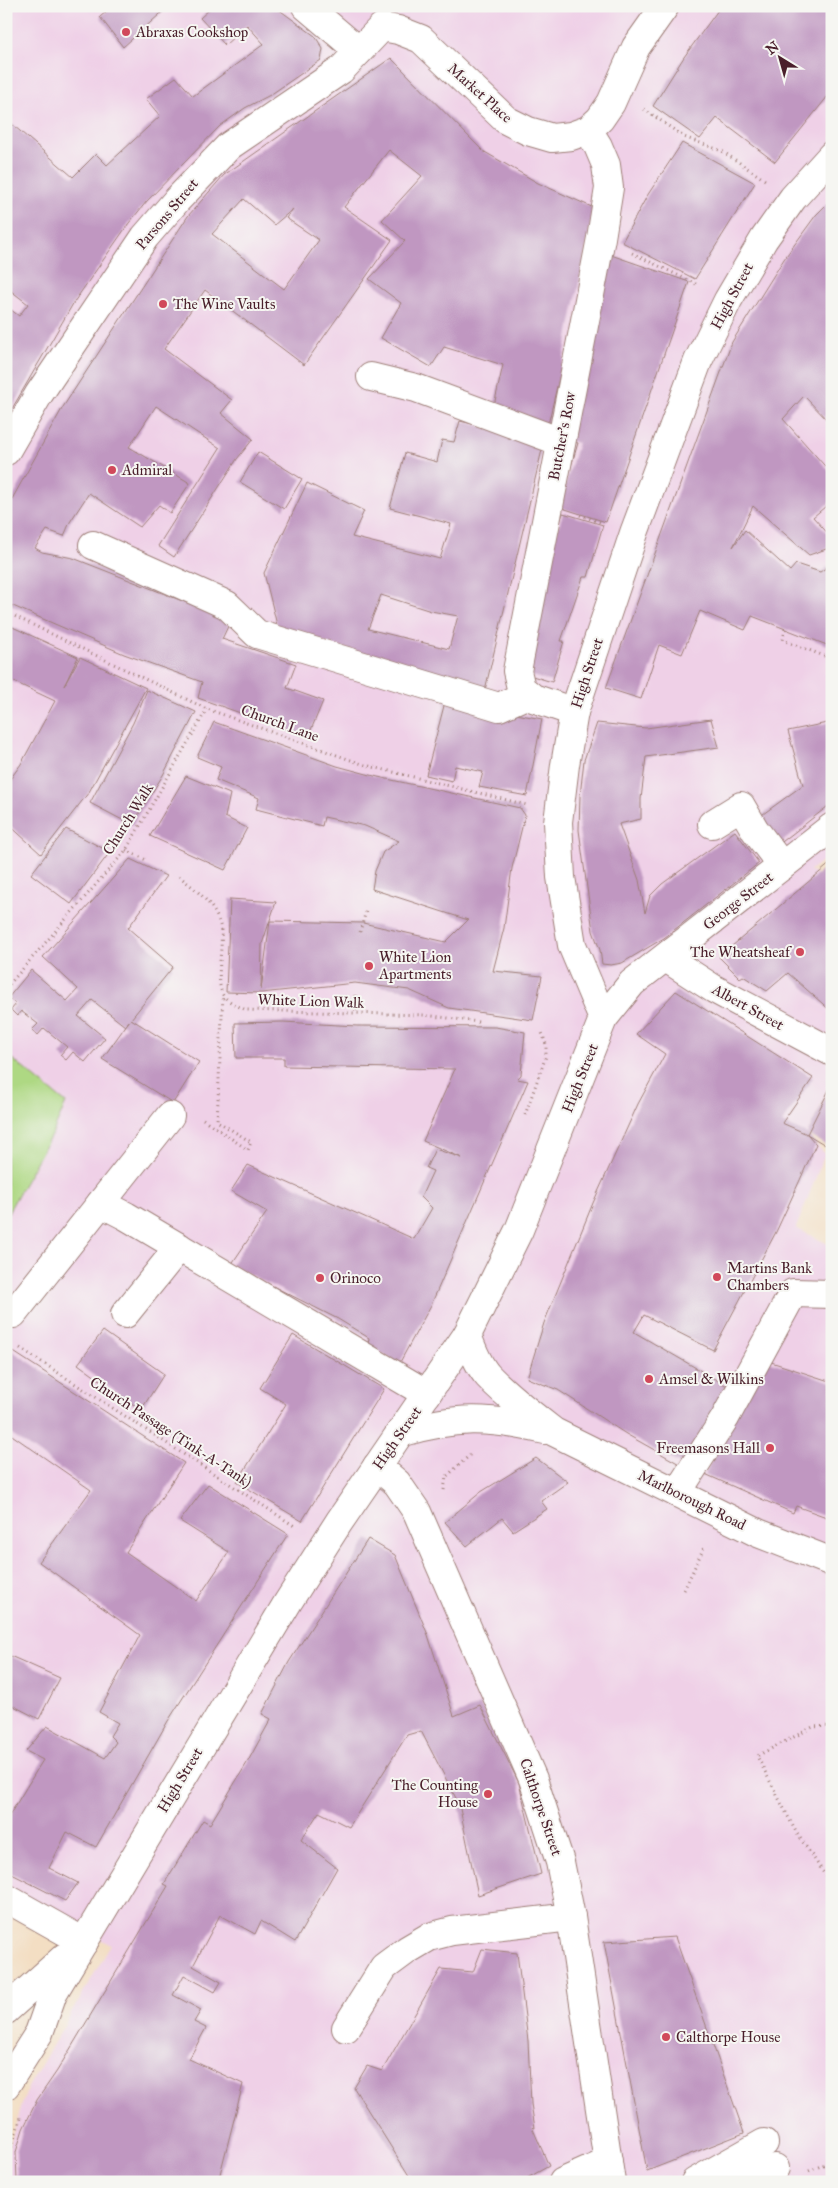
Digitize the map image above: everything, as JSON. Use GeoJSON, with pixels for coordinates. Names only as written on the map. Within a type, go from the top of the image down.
{"type":"FeatureCollection","features":[{"type":"Feature","properties":{"kind":"street"},"geometry":{"type":"LineString","coordinates":[[306,6],[359,51]]}},
{"type":"Feature","properties":{"kind":"street"},"geometry":{"type":"LineString","coordinates":[[588,130],[600,119],[611,103],[636,47],[665,6]]}},
{"type":"Feature","properties":{"kind":"street","name":"Parsons Street"},"geometry":{"type":"LineString","coordinates":[[6,451],[38,394],[145,237],[177,200],[229,146],[341,70],[382,27]]}},
{"type":"Feature","properties":{"kind":"street","name":"Market Place"},"geometry":{"type":"LineString","coordinates":[[382,27],[398,30],[421,40],[506,120],[528,132],[552,138],[571,136],[588,130]]}},
{"type":"Feature","properties":{"kind":"street","name":"Butcher's Row"},"geometry":{"type":"LineString","coordinates":[[528,694],[521,688],[518,671],[609,188],[606,166],[598,146],[588,130]]}},
{"type":"Feature","properties":{"kind":"street","name":"High Street"},"geometry":{"type":"LineString","coordinates":[[6,2085],[39,2033],[54,1993],[264,1641],[324,1545],[467,1335],[519,1230],[604,1019],[572,945],[562,877],[558,822],[564,765],[574,712],[634,533],[698,361],[728,300],[764,238],[793,198],[832,155]]}},
{"type":"Feature","properties":{"kind":"street"},"geometry":{"type":"LineString","coordinates":[[371,377],[416,388],[561,442]]}},
{"type":"Feature","properties":{"kind":"street"},"geometry":{"type":"LineString","coordinates":[[93,545],[227,605],[258,634],[499,707],[528,694],[533,698],[574,712]]}},
{"type":"Feature","properties":{"kind":"street"},"geometry":{"type":"LineString","coordinates":[[712,824],[741,806],[755,830],[782,866]]}},
{"type":"Feature","properties":{"kind":"street","name":"George Street"},"geometry":{"type":"LineString","coordinates":[[604,1019],[632,983],[832,827]]}},
{"type":"Feature","properties":{"kind":"street","name":"Albert Street"},"geometry":{"type":"LineString","coordinates":[[666,958],[714,989],[832,1052]]}},
{"type":"Feature","properties":{"kind":"street"},"geometry":{"type":"LineString","coordinates":[[13,1314],[170,1116]]}},
{"type":"Feature","properties":{"kind":"street"},"geometry":{"type":"LineString","coordinates":[[101,1203],[427,1394]]}},
{"type":"Feature","properties":{"kind":"street"},"geometry":{"type":"LineString","coordinates":[[125,1314],[179,1247]]}},
{"type":"Feature","properties":{"kind":"street"},"geometry":{"type":"LineString","coordinates":[[677,1493],[725,1418],[793,1293],[832,1294]]}},
{"type":"Feature","properties":{"kind":"street","name":"Marlborough Road"},"geometry":{"type":"LineString","coordinates":[[467,1335],[475,1356],[488,1376],[525,1410],[554,1432],[758,1533],[832,1562]]}},
{"type":"Feature","properties":{"kind":"street","name":"Marlborough Road"},"geometry":{"type":"LineString","coordinates":[[400,1433],[436,1423],[481,1420],[508,1421],[554,1432]]}},
{"type":"Feature","properties":{"kind":"street","name":"Calthorpe Street"},"geometry":{"type":"LineString","coordinates":[[377,1466],[397,1483],[417,1512],[533,1779],[560,1862],[571,1917],[609,2172]]}},
{"type":"Feature","properties":{"kind":"street"},"geometry":{"type":"LineString","coordinates":[[6,1898],[84,1942]]}},
{"type":"Feature","properties":{"kind":"street"},"geometry":{"type":"LineString","coordinates":[[346,2028],[384,1967],[429,1937],[452,1931],[571,1917]]}},
{"type":"Feature","properties":{"kind":"street","name":"High Street"},"geometry":{"type":"LineString","coordinates":[[6,2010],[84,1942]]}},
{"type":"Feature","properties":{"kind":"street"},"geometry":{"type":"LineString","coordinates":[[695,2182],[770,2156],[737,2182]]}},
{"type":"Feature","properties":{"kind":"street"},"geometry":{"type":"LineString","coordinates":[[563,2182],[609,2172]]}},
{"type":"Feature","properties":{"kind":"path"},"geometry":{"type":"LineString","coordinates":[[618,87],[658,121],[684,137],[722,151],[793,198]]}},
{"type":"Feature","properties":{"kind":"path"},"geometry":{"type":"LineString","coordinates":[[601,238],[728,300]]}},
{"type":"Feature","properties":{"kind":"path"},"geometry":{"type":"LineString","coordinates":[[549,505],[634,533]]}},
{"type":"Feature","properties":{"kind":"path","name":"Church Lane"},"geometry":{"type":"LineString","coordinates":[[6,612],[207,709],[365,764],[526,805],[558,822]]}},
{"type":"Feature","properties":{"kind":"path"},"geometry":{"type":"LineString","coordinates":[[785,629],[784,640],[832,660]]}},
{"type":"Feature","properties":{"kind":"path","name":"Church Walk"},"geometry":{"type":"LineString","coordinates":[[6,988],[126,850],[207,709]]}},
{"type":"Feature","properties":{"kind":"path"},"geometry":{"type":"LineString","coordinates":[[126,850],[146,860]]}},
{"type":"Feature","properties":{"kind":"path","name":"White Lion Walk"},"geometry":{"type":"LineString","coordinates":[[178,876],[200,892],[213,908],[220,926],[223,994],[234,1004],[246,1010],[424,1015],[479,1022]]}},
{"type":"Feature","properties":{"kind":"path"},"geometry":{"type":"LineString","coordinates":[[360,932],[366,911]]}},
{"type":"Feature","properties":{"kind":"path"},"geometry":{"type":"LineString","coordinates":[[355,995],[356,1013]]}},
{"type":"Feature","properties":{"kind":"path"},"geometry":{"type":"LineString","coordinates":[[525,1117],[546,1056],[546,1044],[540,1030]]}},
{"type":"Feature","properties":{"kind":"path","name":"Church Passage (Tink-A-Tank)"},"geometry":{"type":"LineString","coordinates":[[18,1346],[324,1545]]}},
{"type":"Feature","properties":{"kind":"path"},"geometry":{"type":"LineString","coordinates":[[684,1590],[720,1514]]}},
{"type":"Feature","properties":{"kind":"path"},"geometry":{"type":"LineString","coordinates":[[832,1726],[813,1727],[757,1756],[796,1832],[832,1885]]}},
{"type":"Feature","properties":{"kind":"shaded area"},"geometry":{"type":"Polygon","coordinates":[[[6,6],[832,6],[832,855],[810,870],[832,887],[832,1090],[829,1088],[807,1134],[825,1154],[796,1228],[832,1246],[832,2182],[6,2182],[6,2157],[27,2089],[111,1945],[6,1887],[6,1216],[53,1132],[66,1103],[6,1054],[6,996],[8,994],[6,992],[6,6]]]}},
{"type":"Feature","properties":{"kind":"green space"},"geometry":{"type":"Polygon","coordinates":[[[6,1054],[66,1103],[53,1132],[6,1216],[6,1054]]]}},
{"type":"Feature","properties":{"kind":"building","name":"Abraxas Cookshop"},"geometry":{"type":"Polygon","coordinates":[[[113,6],[169,6],[123,47],[100,17],[113,6]]]}},
{"type":"Feature","properties":{"kind":"building"},"geometry":{"type":"Polygon","coordinates":[[[209,6],[274,6],[315,36],[323,49],[321,60],[220,126],[147,201],[129,223],[74,302],[6,419],[6,306],[19,316],[28,304],[6,287],[6,119],[73,177],[96,154],[107,165],[160,116],[146,99],[176,77],[193,96],[264,44],[247,25],[225,45],[200,18],[211,8],[209,6]]]}},
{"type":"Feature","properties":{"kind":"building"},"geometry":{"type":"Polygon","coordinates":[[[721,6],[832,6],[832,91],[775,162],[717,118],[700,139],[653,106],[684,57],[721,6]]]}},
{"type":"Feature","properties":{"kind":"building"},"geometry":{"type":"Polygon","coordinates":[[[391,58],[483,151],[538,183],[594,208],[564,357],[485,690],[278,629],[264,573],[307,483],[364,511],[352,537],[440,559],[451,524],[390,508],[405,453],[437,462],[442,440],[454,442],[460,421],[489,428],[503,365],[444,347],[431,367],[381,338],[401,303],[369,279],[405,241],[382,220],[422,176],[389,150],[344,207],[392,240],[304,365],[205,290],[164,349],[232,400],[221,413],[253,439],[237,459],[174,557],[158,546],[220,448],[156,406],[129,447],[190,483],[170,513],[159,505],[140,527],[89,493],[70,522],[64,536],[47,530],[35,548],[42,552],[73,558],[231,620],[222,639],[296,664],[287,688],[323,701],[308,737],[198,698],[202,682],[124,654],[6,603],[6,510],[63,407],[188,216],[224,175],[391,58]],[[244,199],[212,234],[284,289],[319,240],[286,218],[293,209],[274,225],[244,199]],[[381,595],[368,629],[449,649],[458,616],[431,611],[381,595]]]}},
{"type":"Feature","properties":{"kind":"building"},"geometry":{"type":"Polygon","coordinates":[[[682,143],[755,183],[695,279],[622,242],[647,196],[682,143]]]}},
{"type":"Feature","properties":{"kind":"building"},"geometry":{"type":"Polygon","coordinates":[[[832,199],[832,425],[804,396],[783,419],[832,474],[832,501],[813,517],[832,538],[832,547],[809,555],[753,506],[733,547],[745,530],[790,571],[796,564],[820,572],[832,564],[832,647],[752,616],[745,630],[700,611],[682,654],[659,645],[641,699],[606,688],[732,342],[784,259],[816,215],[832,199]]]}},
{"type":"Feature","properties":{"kind":"building"},"geometry":{"type":"Polygon","coordinates":[[[611,255],[689,282],[606,522],[559,507],[578,443],[567,440],[611,255]]]}},
{"type":"Feature","properties":{"kind":"building"},"geometry":{"type":"Polygon","coordinates":[[[258,452],[302,479],[284,509],[240,482],[258,452]]]}},
{"type":"Feature","properties":{"kind":"building"},"geometry":{"type":"Polygon","coordinates":[[[563,513],[603,525],[588,577],[583,577],[561,641],[564,641],[552,682],[529,675],[546,566],[563,513]]]}},
{"type":"Feature","properties":{"kind":"building"},"geometry":{"type":"Polygon","coordinates":[[[6,624],[78,657],[64,686],[80,657],[146,688],[89,792],[41,854],[6,822],[6,785],[21,764],[55,701],[6,678],[6,624]]]}},
{"type":"Feature","properties":{"kind":"building"},"geometry":{"type":"Polygon","coordinates":[[[147,690],[196,712],[163,775],[132,825],[90,803],[133,723],[147,690]]]}},
{"type":"Feature","properties":{"kind":"building"},"geometry":{"type":"Polygon","coordinates":[[[446,698],[469,705],[542,719],[527,796],[479,787],[483,772],[455,766],[452,781],[426,775],[446,698]]]}},
{"type":"Feature","properties":{"kind":"building"},"geometry":{"type":"Polygon","coordinates":[[[711,719],[719,747],[646,757],[641,799],[641,819],[619,824],[639,880],[645,913],[650,896],[662,884],[735,831],[759,863],[664,938],[622,963],[602,964],[600,950],[593,931],[579,830],[584,760],[597,723],[646,728],[711,719]]]}},
{"type":"Feature","properties":{"kind":"building"},"geometry":{"type":"Polygon","coordinates":[[[214,722],[337,766],[378,777],[520,808],[525,815],[512,868],[504,928],[493,971],[542,976],[533,1020],[449,1008],[409,990],[355,983],[261,993],[226,992],[230,899],[276,902],[262,944],[261,990],[270,921],[363,923],[446,942],[468,920],[372,889],[375,871],[383,852],[399,841],[365,826],[324,817],[322,826],[256,809],[259,798],[216,780],[221,767],[197,757],[214,722]]]}},
{"type":"Feature","properties":{"kind":"building"},"geometry":{"type":"Polygon","coordinates":[[[832,722],[832,803],[778,845],[759,817],[803,785],[788,731],[832,722]]]}},
{"type":"Feature","properties":{"kind":"building"},"geometry":{"type":"Polygon","coordinates":[[[186,776],[230,794],[225,817],[247,828],[225,870],[150,836],[186,776]]]}},
{"type":"Feature","properties":{"kind":"building"},"geometry":{"type":"Polygon","coordinates":[[[66,829],[110,852],[71,904],[31,874],[66,829]]]}},
{"type":"Feature","properties":{"kind":"building"},"geometry":{"type":"Polygon","coordinates":[[[130,859],[166,876],[128,928],[173,967],[131,1019],[199,1062],[173,1103],[102,1059],[130,1020],[125,1026],[92,1000],[78,1016],[105,1038],[85,1062],[73,1052],[66,1060],[60,1055],[67,1047],[44,1028],[38,1035],[32,1030],[38,1024],[21,1011],[17,1016],[11,1010],[16,1004],[8,998],[31,970],[67,1001],[78,989],[43,957],[130,859]]]}},
{"type":"Feature","properties":{"kind":"building","name":"The Wheatsheaf"},"geometry":{"type":"Polygon","coordinates":[[[832,862],[832,1012],[788,973],[767,991],[743,976],[740,978],[719,957],[832,862]]]}},
{"type":"Feature","properties":{"kind":"building"},"geometry":{"type":"Polygon","coordinates":[[[676,991],[813,1078],[782,1123],[807,1134],[816,1144],[776,1232],[713,1350],[644,1315],[634,1332],[727,1386],[683,1466],[626,1434],[558,1390],[527,1378],[544,1323],[593,1203],[638,1104],[665,1054],[636,1034],[676,991]]]}},
{"type":"Feature","properties":{"kind":"building"},"geometry":{"type":"Polygon","coordinates":[[[283,1022],[357,1026],[495,1027],[525,1032],[521,1075],[517,1079],[528,1081],[431,1305],[399,1364],[368,1345],[369,1338],[338,1319],[231,1265],[267,1212],[231,1191],[248,1165],[414,1239],[432,1208],[421,1197],[433,1171],[426,1168],[435,1149],[462,1158],[423,1141],[455,1069],[284,1066],[284,1058],[236,1058],[235,1023],[283,1022]]]}},
{"type":"Feature","properties":{"kind":"building"},"geometry":{"type":"Polygon","coordinates":[[[830,1088],[832,1090],[832,1139],[827,1146],[807,1134],[830,1088]]]}},
{"type":"Feature","properties":{"kind":"building"},"geometry":{"type":"Polygon","coordinates":[[[103,1331],[164,1374],[141,1410],[78,1364],[103,1331]]]}},
{"type":"Feature","properties":{"kind":"building"},"geometry":{"type":"Polygon","coordinates":[[[293,1335],[384,1389],[302,1521],[237,1482],[286,1404],[260,1388],[293,1335]]]}},
{"type":"Feature","properties":{"kind":"building"},"geometry":{"type":"Polygon","coordinates":[[[6,1347],[184,1463],[126,1552],[196,1601],[229,1552],[180,1521],[208,1484],[288,1534],[168,1721],[96,1847],[67,1832],[49,1868],[78,1883],[65,1901],[6,1871],[6,1821],[43,1760],[26,1751],[47,1726],[105,1758],[116,1742],[110,1736],[118,1723],[99,1712],[140,1635],[39,1562],[91,1490],[6,1431],[6,1347]]]}},
{"type":"Feature","properties":{"kind":"building","name":"Freemasons Hall"},"geometry":{"type":"Polygon","coordinates":[[[762,1359],[832,1382],[832,1519],[796,1506],[793,1513],[705,1474],[762,1359]]]}},
{"type":"Feature","properties":{"kind":"building"},"geometry":{"type":"Polygon","coordinates":[[[536,1458],[568,1482],[541,1501],[547,1509],[513,1531],[502,1518],[467,1546],[445,1522],[481,1492],[536,1458]]]}},
{"type":"Feature","properties":{"kind":"building"},"geometry":{"type":"Polygon","coordinates":[[[368,1539],[395,1555],[428,1635],[454,1716],[480,1705],[519,1783],[541,1874],[478,1895],[459,1804],[421,1731],[407,1735],[349,1827],[319,1812],[301,1840],[337,1868],[295,1942],[261,1921],[255,1934],[220,1915],[193,1966],[221,1982],[215,1992],[184,1975],[173,1995],[201,2010],[194,2022],[206,2028],[189,2059],[243,2084],[220,2174],[215,2182],[17,2182],[16,2152],[23,2129],[37,2100],[57,2071],[168,1886],[164,1884],[203,1820],[210,1824],[247,1763],[271,1719],[262,1714],[289,1662],[368,1539]]]}},
{"type":"Feature","properties":{"kind":"building"},"geometry":{"type":"Polygon","coordinates":[[[8,1655],[60,1678],[39,1719],[6,1702],[6,1657],[8,1655]]]}},
{"type":"Feature","properties":{"kind":"building","name":"Calthorpe House"},"geometry":{"type":"Polygon","coordinates":[[[675,1937],[744,2133],[647,2171],[604,1942],[675,1937]]]}},
{"type":"Feature","properties":{"kind":"building"},"geometry":{"type":"Polygon","coordinates":[[[482,1949],[517,1953],[528,2041],[531,2104],[535,2128],[532,2127],[549,2166],[520,2182],[413,2182],[354,2088],[367,2066],[382,2071],[441,1969],[473,1972],[482,1949]]]}},
{"type":"Feature","properties":{"kind":"place","name":"Abraxas Cookshop"},"geometry":{"type":"Point","coordinates":[126,32]}},
{"type":"Feature","properties":{"kind":"place","name":"The Wine Vaults"},"geometry":{"type":"Point","coordinates":[163,304]}},
{"type":"Feature","properties":{"kind":"place","name":"Admiral"},"geometry":{"type":"Point","coordinates":[112,470]}},
{"type":"Feature","properties":{"kind":"place","name":"The Wheatsheaf"},"geometry":{"type":"Point","coordinates":[800,952]}},
{"type":"Feature","properties":{"kind":"place","name":"White Lion Apartments"},"geometry":{"type":"Point","coordinates":[369,966]}},
{"type":"Feature","properties":{"kind":"place","name":"Martins Bank Chambers"},"geometry":{"type":"Point","coordinates":[717,1277]}},
{"type":"Feature","properties":{"kind":"place","name":"Orinoco"},"geometry":{"type":"Point","coordinates":[320,1278]}},
{"type":"Feature","properties":{"kind":"place","name":"Amsel & Wilkins"},"geometry":{"type":"Point","coordinates":[649,1379]}},
{"type":"Feature","properties":{"kind":"place","name":"Freemasons Hall"},"geometry":{"type":"Point","coordinates":[770,1448]}},
{"type":"Feature","properties":{"kind":"place","name":"The Counting House"},"geometry":{"type":"Point","coordinates":[488,1794]}},
{"type":"Feature","properties":{"kind":"place","name":"Calthorpe House"},"geometry":{"type":"Point","coordinates":[666,2037]}}]}
